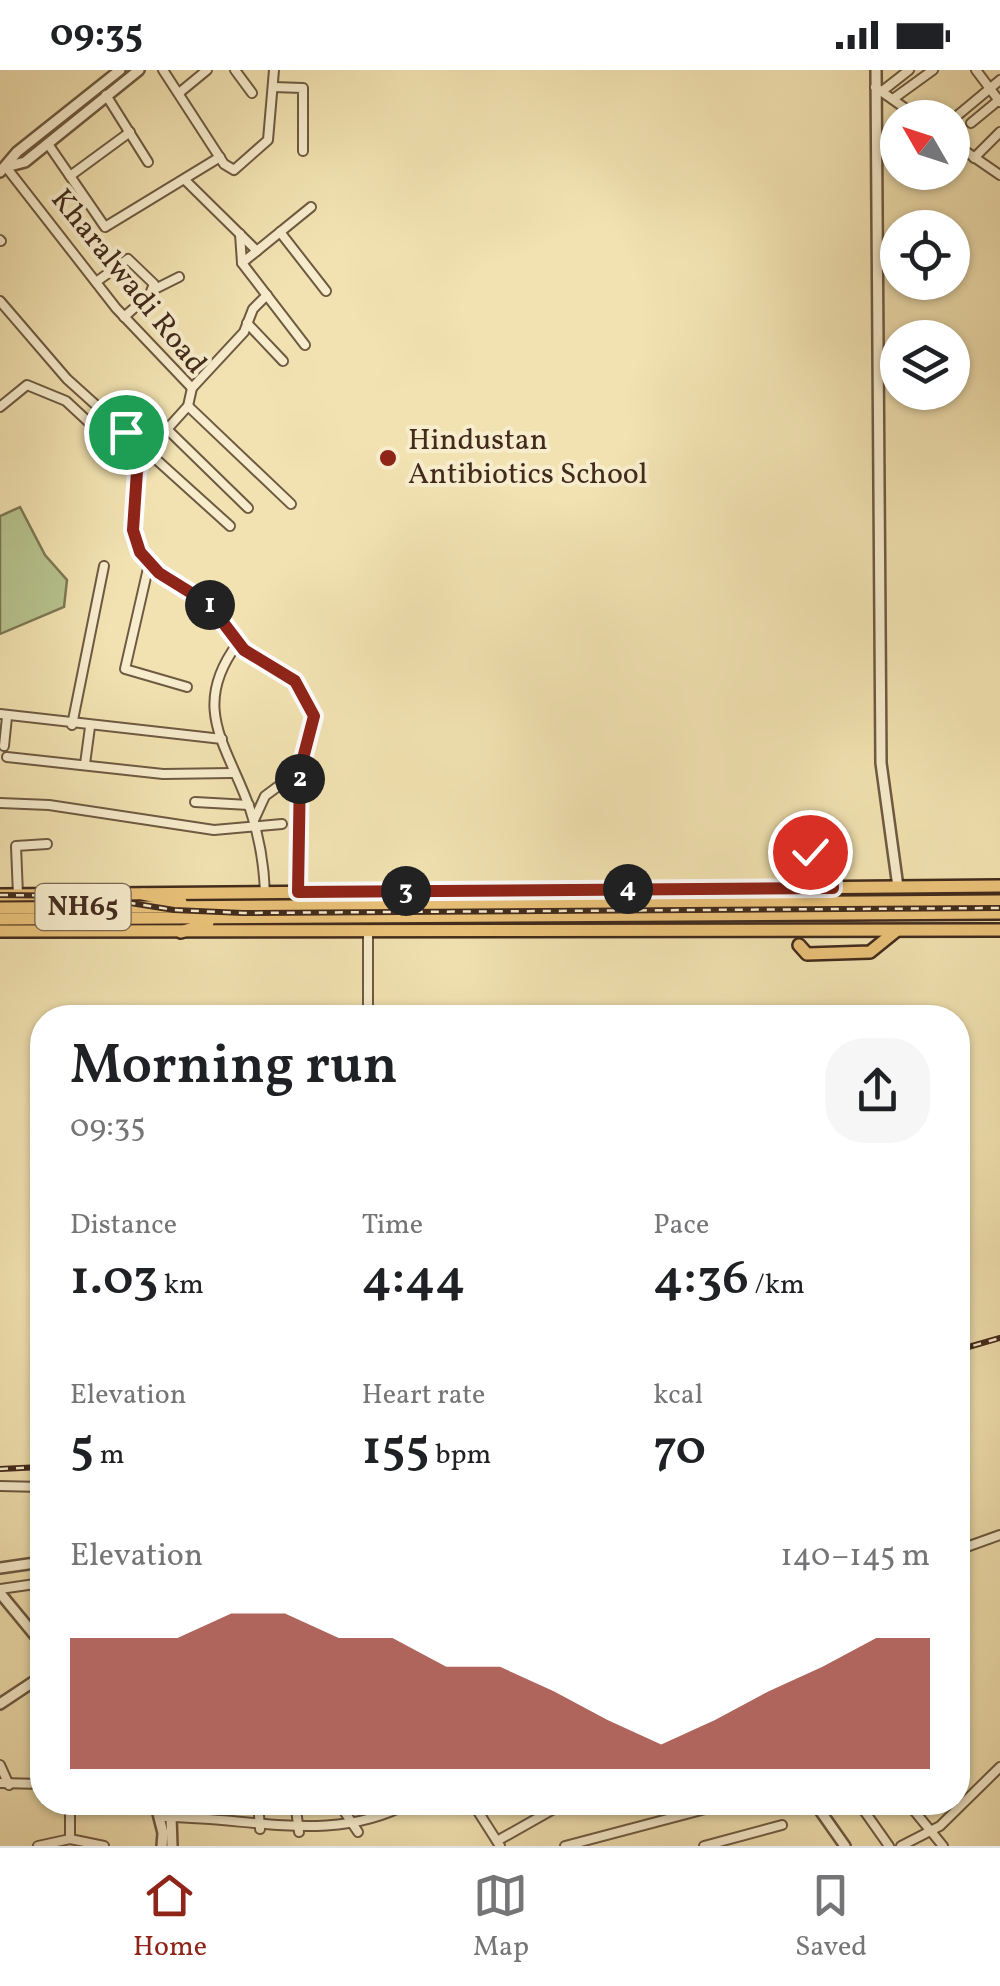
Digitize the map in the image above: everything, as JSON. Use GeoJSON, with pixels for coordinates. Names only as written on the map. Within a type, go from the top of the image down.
{"type":"FeatureCollection","features":[{"type":"Feature","properties":{"kind":"main road"},"geometry":{"type":"LineString","coordinates":[[800,875],[806,855],[822,852],[832,861],[833,888]]}},
{"type":"Feature","properties":{"kind":"main road"},"geometry":{"type":"LineString","coordinates":[[0,895],[1000,886]]}},
{"type":"Feature","properties":{"kind":"main road"},"geometry":{"type":"LineString","coordinates":[[144,894],[200,906]]}},
{"type":"Feature","properties":{"kind":"main road","name":"NH65"},"geometry":{"type":"LineString","coordinates":[[0,919],[862,908],[1000,901]]}},
{"type":"Feature","properties":{"kind":"main road","name":"NH65"},"geometry":{"type":"LineString","coordinates":[[0,908],[862,908],[1000,913]]}},
{"type":"Feature","properties":{"kind":"main road"},"geometry":{"type":"LineString","coordinates":[[181,932],[222,919]]}},
{"type":"Feature","properties":{"kind":"main road"},"geometry":{"type":"LineString","coordinates":[[0,932],[1000,930]]}},
{"type":"Feature","properties":{"kind":"main road"},"geometry":{"type":"LineString","coordinates":[[799,945],[806,954],[870,952],[896,932]]}},
{"type":"Feature","properties":{"kind":"street"},"geometry":{"type":"LineString","coordinates":[[3,170],[17,152],[120,70]]}},
{"type":"Feature","properties":{"kind":"street"},"geometry":{"type":"LineString","coordinates":[[3,170],[25,162],[139,70]]}},
{"type":"Feature","properties":{"kind":"street"},"geometry":{"type":"LineString","coordinates":[[163,70],[220,157],[234,170],[265,145],[270,135],[274,70]]}},
{"type":"Feature","properties":{"kind":"street"},"geometry":{"type":"LineString","coordinates":[[179,93],[207,70]]}},
{"type":"Feature","properties":{"kind":"street"},"geometry":{"type":"LineString","coordinates":[[235,70],[252,94]]}},
{"type":"Feature","properties":{"kind":"street"},"geometry":{"type":"LineString","coordinates":[[876,70],[881,763],[898,887]]}},
{"type":"Feature","properties":{"kind":"street"},"geometry":{"type":"LineString","coordinates":[[878,90],[908,70]]}},
{"type":"Feature","properties":{"kind":"street"},"geometry":{"type":"LineString","coordinates":[[878,90],[893,99],[934,70]]}},
{"type":"Feature","properties":{"kind":"street"},"geometry":{"type":"LineString","coordinates":[[971,122],[1000,101],[976,70]]}},
{"type":"Feature","properties":{"kind":"street"},"geometry":{"type":"LineString","coordinates":[[970,104],[1000,80]]}},
{"type":"Feature","properties":{"kind":"street"},"geometry":{"type":"LineString","coordinates":[[273,87],[303,88],[303,152]]}},
{"type":"Feature","properties":{"kind":"street"},"geometry":{"type":"LineString","coordinates":[[106,95],[148,162]]}},
{"type":"Feature","properties":{"kind":"street"},"geometry":{"type":"LineString","coordinates":[[70,176],[130,132]]}},
{"type":"Feature","properties":{"kind":"street"},"geometry":{"type":"LineString","coordinates":[[974,158],[1000,132]]}},
{"type":"Feature","properties":{"kind":"street"},"geometry":{"type":"LineString","coordinates":[[48,144],[105,227],[220,157]]}},
{"type":"Feature","properties":{"kind":"street"},"geometry":{"type":"LineString","coordinates":[[970,155],[1000,175]]}},
{"type":"Feature","properties":{"kind":"street","name":"Kharalwadi Road"},"geometry":{"type":"LineString","coordinates":[[3,170],[124,317],[192,388],[188,406],[147,451],[138,468],[133,530],[149,564]]}},
{"type":"Feature","properties":{"kind":"street"},"geometry":{"type":"LineString","coordinates":[[185,180],[257,251]]}},
{"type":"Feature","properties":{"kind":"street"},"geometry":{"type":"LineString","coordinates":[[242,262],[311,207]]}},
{"type":"Feature","properties":{"kind":"street"},"geometry":{"type":"LineString","coordinates":[[280,232],[326,291]]}},
{"type":"Feature","properties":{"kind":"street"},"geometry":{"type":"LineString","coordinates":[[240,234],[242,262],[305,345]]}},
{"type":"Feature","properties":{"kind":"street"},"geometry":{"type":"LineString","coordinates":[[96,282],[128,259],[154,284],[152,290]]}},
{"type":"Feature","properties":{"kind":"street"},"geometry":{"type":"LineString","coordinates":[[124,317],[152,290],[180,277]]}},
{"type":"Feature","properties":{"kind":"street"},"geometry":{"type":"LineString","coordinates":[[192,388],[248,323],[252,308],[268,295]]}},
{"type":"Feature","properties":{"kind":"street"},"geometry":{"type":"LineString","coordinates":[[0,301],[67,379],[230,526]]}},
{"type":"Feature","properties":{"kind":"street"},"geometry":{"type":"LineString","coordinates":[[248,323],[283,361]]}},
{"type":"Feature","properties":{"kind":"street"},"geometry":{"type":"LineString","coordinates":[[0,407],[27,385],[60,396],[138,468]]}},
{"type":"Feature","properties":{"kind":"street"},"geometry":{"type":"LineString","coordinates":[[0,388],[10,398]]}},
{"type":"Feature","properties":{"kind":"street"},"geometry":{"type":"LineString","coordinates":[[188,406],[291,504]]}},
{"type":"Feature","properties":{"kind":"street"},"geometry":{"type":"LineString","coordinates":[[167,428],[248,508]]}},
{"type":"Feature","properties":{"kind":"street"},"geometry":{"type":"LineString","coordinates":[[187,687],[125,669],[149,564],[209,604],[252,658],[295,681],[314,716],[300,770],[298,892]]}},
{"type":"Feature","properties":{"kind":"street"},"geometry":{"type":"LineString","coordinates":[[72,725],[104,566]]}},
{"type":"Feature","properties":{"kind":"street"},"geometry":{"type":"LineString","coordinates":[[238,643],[224,662],[216,685],[222,739],[232,773],[249,805],[265,893]]}},
{"type":"Feature","properties":{"kind":"street"},"geometry":{"type":"LineString","coordinates":[[4,746],[4,716],[222,739]]}},
{"type":"Feature","properties":{"kind":"street"},"geometry":{"type":"LineString","coordinates":[[85,764],[90,727]]}},
{"type":"Feature","properties":{"kind":"street"},"geometry":{"type":"LineString","coordinates":[[6,758],[162,774],[232,773]]}},
{"type":"Feature","properties":{"kind":"street"},"geometry":{"type":"LineString","coordinates":[[254,823],[265,796],[300,770]]}},
{"type":"Feature","properties":{"kind":"street"},"geometry":{"type":"LineString","coordinates":[[194,802],[249,805]]}},
{"type":"Feature","properties":{"kind":"street"},"geometry":{"type":"LineString","coordinates":[[0,803],[49,805],[214,830],[254,823],[282,824]]}},
{"type":"Feature","properties":{"kind":"street"},"geometry":{"type":"LineString","coordinates":[[18,895],[16,846],[46,844]]}},
{"type":"Feature","properties":{"kind":"street"},"geometry":{"type":"LineString","coordinates":[[368,932],[368,1005]]}},
{"type":"Feature","properties":{"kind":"street"},"geometry":{"type":"LineString","coordinates":[[0,1486],[30,1487]]}},
{"type":"Feature","properties":{"kind":"street"},"geometry":{"type":"LineString","coordinates":[[970,1546],[1000,1535]]}},
{"type":"Feature","properties":{"kind":"street"},"geometry":{"type":"LineString","coordinates":[[0,1568],[30,1564]]}},
{"type":"Feature","properties":{"kind":"street"},"geometry":{"type":"LineString","coordinates":[[30,1585],[0,1591],[30,1629]]}},
{"type":"Feature","properties":{"kind":"street"},"geometry":{"type":"LineString","coordinates":[[0,1704],[30,1684]]}},
{"type":"Feature","properties":{"kind":"street"},"geometry":{"type":"LineString","coordinates":[[0,1764],[5,1784]]}},
{"type":"Feature","properties":{"kind":"street"},"geometry":{"type":"LineString","coordinates":[[970,1796],[1000,1767]]}},
{"type":"Feature","properties":{"kind":"street"},"geometry":{"type":"LineString","coordinates":[[70,1815],[70,1839]]}},
{"type":"Feature","properties":{"kind":"street"},"geometry":{"type":"LineString","coordinates":[[259,1815],[260,1829]]}},
{"type":"Feature","properties":{"kind":"street"},"geometry":{"type":"LineString","coordinates":[[296,1815],[298,1832]]}},
{"type":"Feature","properties":{"kind":"street"},"geometry":{"type":"LineString","coordinates":[[347,1815],[358,1832]]}},
{"type":"Feature","properties":{"kind":"street"},"geometry":{"type":"LineString","coordinates":[[166,1817],[298,1832],[358,1832],[388,1815]]}},
{"type":"Feature","properties":{"kind":"street"},"geometry":{"type":"LineString","coordinates":[[480,1815],[499,1844],[545,1815]]}},
{"type":"Feature","properties":{"kind":"street"},"geometry":{"type":"LineString","coordinates":[[565,1846],[683,1815]]}},
{"type":"Feature","properties":{"kind":"street"},"geometry":{"type":"LineString","coordinates":[[823,1815],[844,1846]]}},
{"type":"Feature","properties":{"kind":"street"},"geometry":{"type":"LineString","coordinates":[[867,1815],[889,1846]]}},
{"type":"Feature","properties":{"kind":"street"},"geometry":{"type":"LineString","coordinates":[[917,1815],[943,1846]]}},
{"type":"Feature","properties":{"kind":"street"},"geometry":{"type":"LineString","coordinates":[[901,1846],[940,1826],[951,1815]]}},
{"type":"Feature","properties":{"kind":"street"},"geometry":{"type":"LineString","coordinates":[[162,1846],[166,1817]]}},
{"type":"Feature","properties":{"kind":"street"},"geometry":{"type":"LineString","coordinates":[[166,1817],[172,1846]]}},
{"type":"Feature","properties":{"kind":"street"},"geometry":{"type":"LineString","coordinates":[[704,1846],[782,1826]]}},
{"type":"Feature","properties":{"kind":"street"},"geometry":{"type":"LineString","coordinates":[[38,1846],[70,1839],[104,1846]]}},
{"type":"Feature","properties":{"kind":"green space"},"geometry":{"type":"Polygon","coordinates":[[[20,507],[45,555],[67,580],[64,607],[0,634],[0,516],[20,507]]]}},
{"type":"Feature","properties":{"kind":"railway"},"geometry":{"type":"LineString","coordinates":[[0,895],[87,896],[174,910],[243,913],[1000,908]]}},
{"type":"Feature","properties":{"kind":"railway"},"geometry":{"type":"LineString","coordinates":[[970,1347],[1000,1338]]}},
{"type":"Feature","properties":{"kind":"railway"},"geometry":{"type":"LineString","coordinates":[[0,1469],[30,1468]]}},
{"type":"Feature","properties":{"kind":"place","name":"Hindustan Antibiotics School"},"geometry":{"type":"Point","coordinates":[388,458]}},
{"type":"Feature","properties":{"kind":"route"},"geometry":{"type":"LineString","coordinates":[[126,432],[147,451],[137,471],[133,530],[140,552],[159,573],[209,604],[225,629],[252,658],[295,681],[314,716],[300,770],[298,892],[833,888],[832,861],[822,852],[810,852]]}}]}
